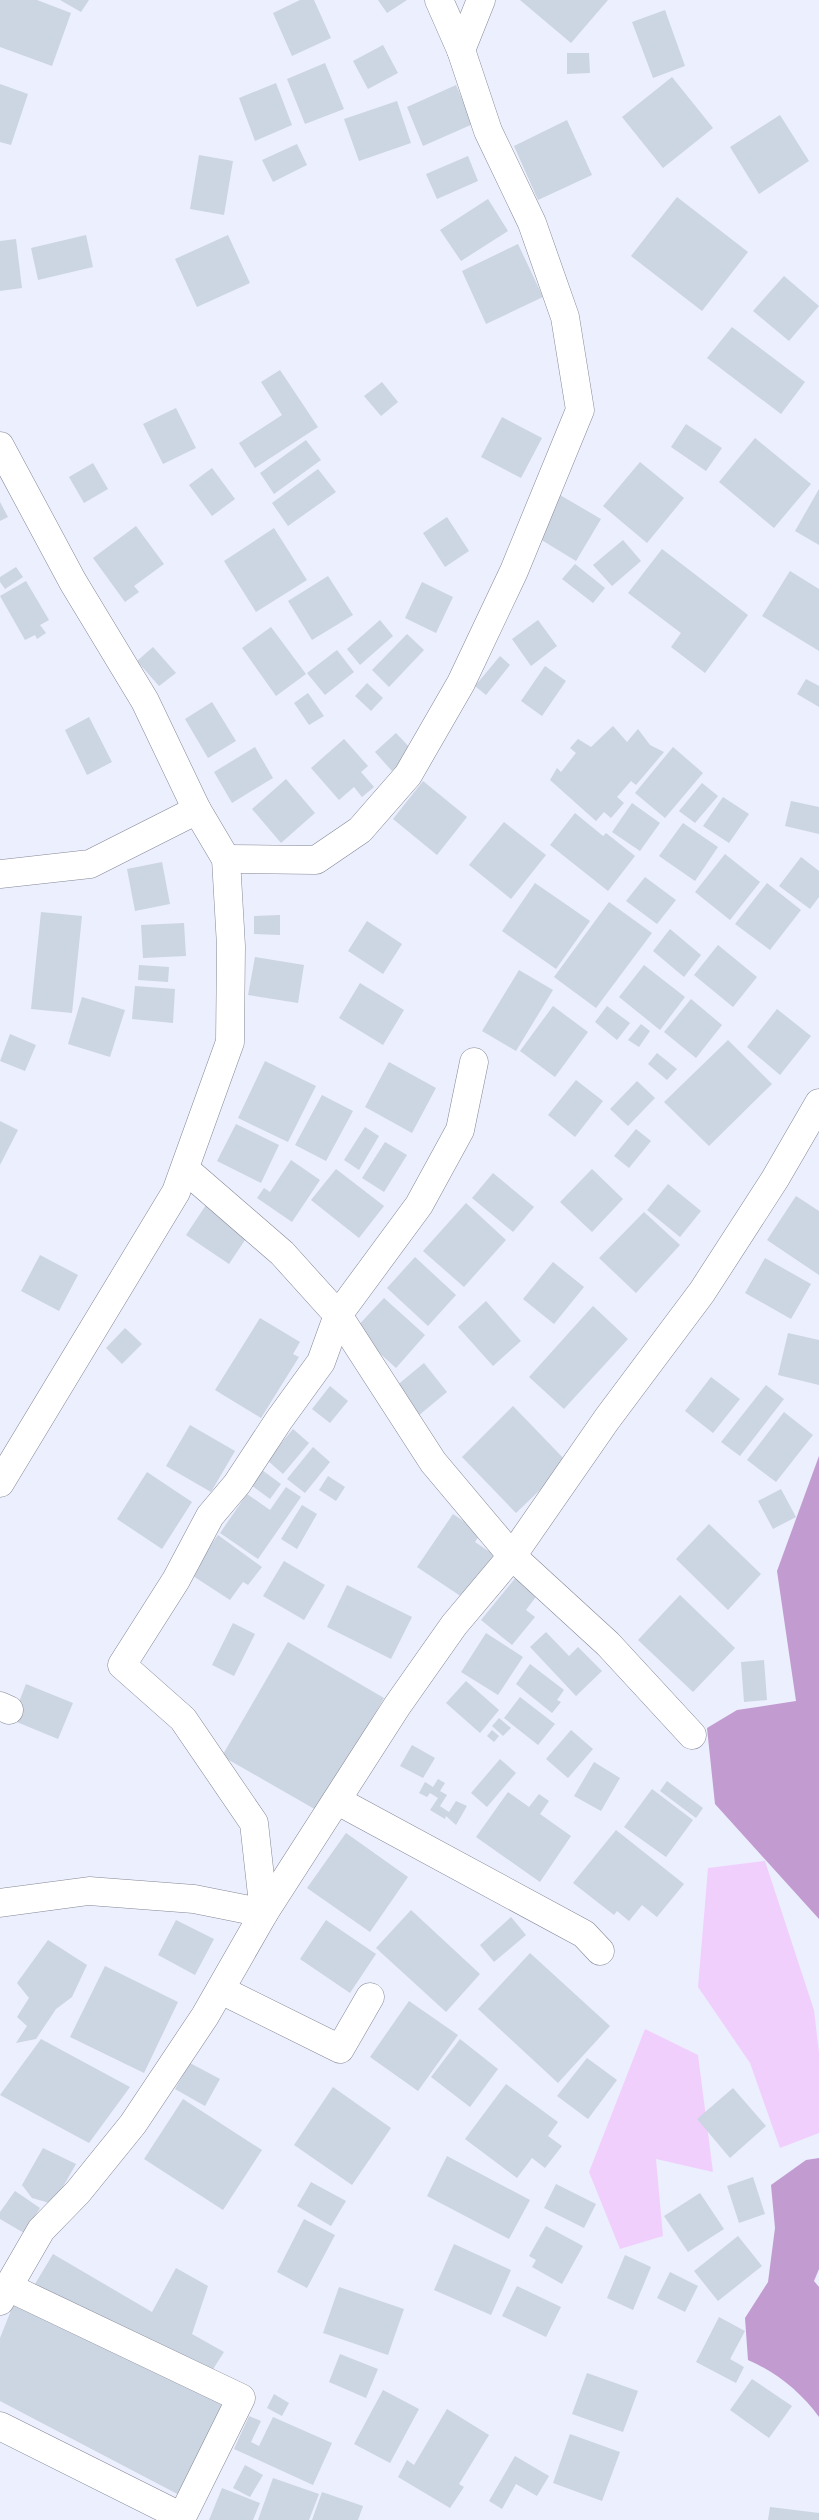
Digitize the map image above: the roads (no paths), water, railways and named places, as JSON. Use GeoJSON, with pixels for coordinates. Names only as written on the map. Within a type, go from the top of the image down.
{"type":"FeatureCollection","features":[{"type":"Feature","properties":{"kind":"street"},"geometry":{"type":"LineString","coordinates":[[226,859],[316,860],[360,830],[408,775],[461,683],[514,571],[580,410],[565,317],[532,223],[488,131],[460,50],[439,0]]}},
{"type":"Feature","properties":{"kind":"street"},"geometry":{"type":"LineString","coordinates":[[460,50],[481,0]]}},
{"type":"Feature","properties":{"kind":"street"},"geometry":{"type":"LineString","coordinates":[[0,446],[73,582],[145,701],[197,810],[226,859],[231,946],[230,1042],[176,1192],[0,1483]]}},
{"type":"Feature","properties":{"kind":"street"},"geometry":{"type":"LineString","coordinates":[[0,874],[90,864],[197,810]]}},
{"type":"Feature","properties":{"kind":"street"},"geometry":{"type":"LineString","coordinates":[[264,1913],[254,1823],[183,1719],[122,1665],[176,1580],[210,1516],[237,1484],[279,1420],[321,1362],[338,1315],[419,1204],[460,1130],[474,1062]]}},
{"type":"Feature","properties":{"kind":"street"},"geometry":{"type":"LineString","coordinates":[[0,2426],[182,2518],[241,2398],[4,2294],[41,2230],[78,2192],[133,2124],[221,1990],[264,1913],[338,1801],[397,1706],[454,1624],[512,1556],[607,1419],[702,1292],[775,1179],[819,1103]]}},
{"type":"Feature","properties":{"kind":"street"},"geometry":{"type":"LineString","coordinates":[[185,1169],[282,1253],[338,1315],[433,1462],[512,1556],[608,1644],[692,1735]]}},
{"type":"Feature","properties":{"kind":"street"},"geometry":{"type":"LineString","coordinates":[[338,1801],[584,1934],[600,1952]]}},
{"type":"Feature","properties":{"kind":"street"},"geometry":{"type":"LineString","coordinates":[[0,1903],[88,1891],[194,1899],[264,1913]]}},
{"type":"Feature","properties":{"kind":"street"},"geometry":{"type":"LineString","coordinates":[[221,1990],[340,2049],[370,1997]]}}]}
